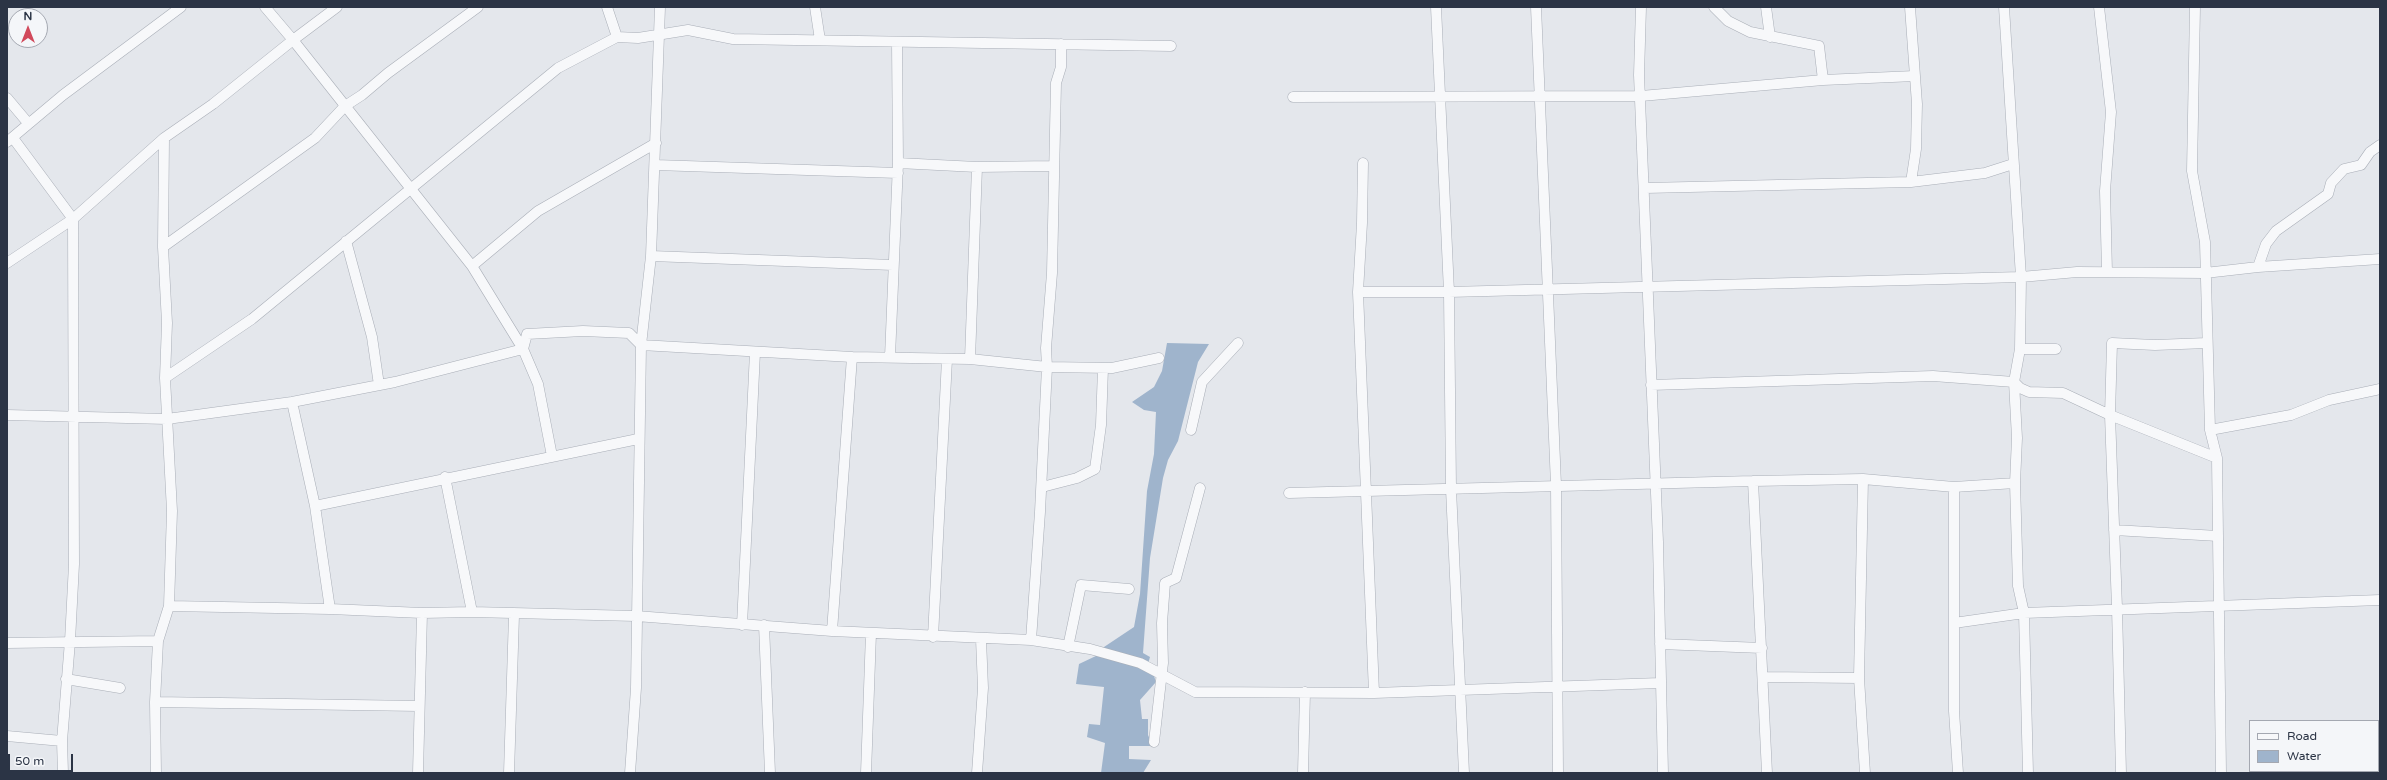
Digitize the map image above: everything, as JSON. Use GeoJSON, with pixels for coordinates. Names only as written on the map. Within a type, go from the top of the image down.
{"type":"FeatureCollection","features":[{"type":"Feature","properties":{"kind":"street"},"geometry":{"type":"LineString","coordinates":[[63,773],[62,741],[70,641],[74,564],[73,219],[10,140],[28,123],[181,7]]}},
{"type":"Feature","properties":{"kind":"street"},"geometry":{"type":"LineString","coordinates":[[265,7],[293,40],[472,266],[523,349],[538,384],[552,456]]}},
{"type":"Feature","properties":{"kind":"street"},"geometry":{"type":"LineString","coordinates":[[7,263],[73,219],[164,138],[213,104],[337,7]]}},
{"type":"Feature","properties":{"kind":"street"},"geometry":{"type":"LineString","coordinates":[[164,247],[315,138],[345,106],[362,95],[388,73],[478,7]]}},
{"type":"Feature","properties":{"kind":"street"},"geometry":{"type":"LineString","coordinates":[[607,7],[617,37]]}},
{"type":"Feature","properties":{"kind":"street"},"geometry":{"type":"LineString","coordinates":[[630,773],[636,688],[638,439],[641,345],[651,256],[660,7]]}},
{"type":"Feature","properties":{"kind":"street"},"geometry":{"type":"LineString","coordinates":[[815,7],[820,40]]}},
{"type":"Feature","properties":{"kind":"street"},"geometry":{"type":"LineString","coordinates":[[1436,7],[1449,292],[1451,489],[1464,773]]}},
{"type":"Feature","properties":{"kind":"street"},"geometry":{"type":"LineString","coordinates":[[1536,7],[1541,97],[1556,486],[1559,685],[1558,773]]}},
{"type":"Feature","properties":{"kind":"street"},"geometry":{"type":"LineString","coordinates":[[1641,7],[1639,75],[1645,188],[1663,773]]}},
{"type":"Feature","properties":{"kind":"street"},"geometry":{"type":"LineString","coordinates":[[1714,7],[1728,21],[1750,32],[1819,46],[1824,80]]}},
{"type":"Feature","properties":{"kind":"street"},"geometry":{"type":"LineString","coordinates":[[1766,7],[1770,36]]}},
{"type":"Feature","properties":{"kind":"street"},"geometry":{"type":"LineString","coordinates":[[1910,7],[1915,76],[1916,149],[1912,182]]}},
{"type":"Feature","properties":{"kind":"street"},"geometry":{"type":"LineString","coordinates":[[2004,7],[2009,66],[2013,164],[2020,233],[2020,349],[2014,382],[2017,438],[2016,483],[2018,586],[2024,613],[2028,773]]}},
{"type":"Feature","properties":{"kind":"street"},"geometry":{"type":"LineString","coordinates":[[2099,7],[2111,112],[2106,190],[2107,272]]}},
{"type":"Feature","properties":{"kind":"street"},"geometry":{"type":"LineString","coordinates":[[2195,7],[2192,171],[2205,242],[2210,430],[2216,458],[2220,606],[2221,773]]}},
{"type":"Feature","properties":{"kind":"street"},"geometry":{"type":"LineString","coordinates":[[165,378],[252,319],[558,68],[617,37],[638,38],[688,30],[733,39],[1171,46]]}},
{"type":"Feature","properties":{"kind":"street"},"geometry":{"type":"LineString","coordinates":[[890,357],[898,168],[897,42]]}},
{"type":"Feature","properties":{"kind":"street"},"geometry":{"type":"LineString","coordinates":[[1032,640],[1047,367],[1046,348],[1052,274],[1056,83],[1061,67],[1061,44]]}},
{"type":"Feature","properties":{"kind":"street"},"geometry":{"type":"LineString","coordinates":[[1293,97],[1641,96],[1824,80],[1915,76]]}},
{"type":"Feature","properties":{"kind":"street"},"geometry":{"type":"LineString","coordinates":[[7,98],[28,123]]}},
{"type":"Feature","properties":{"kind":"street"},"geometry":{"type":"LineString","coordinates":[[156,773],[155,702],[158,641],[169,606],[172,511],[165,378],[167,323],[164,247],[164,138]]}},
{"type":"Feature","properties":{"kind":"street"},"geometry":{"type":"LineString","coordinates":[[472,266],[538,211],[656,143]]}},
{"type":"Feature","properties":{"kind":"street"},"geometry":{"type":"LineString","coordinates":[[2258,267],[2266,244],[2276,231],[2328,194],[2331,183],[2344,169],[2361,165],[2370,152],[2380,145]]}},
{"type":"Feature","properties":{"kind":"street"},"geometry":{"type":"LineString","coordinates":[[1363,163],[1362,222],[1358,292],[1374,694]]}},
{"type":"Feature","properties":{"kind":"street"},"geometry":{"type":"LineString","coordinates":[[1645,188],[1912,182],[1985,174],[2013,164]]}},
{"type":"Feature","properties":{"kind":"street"},"geometry":{"type":"LineString","coordinates":[[655,165],[898,168],[1054,166]]}},
{"type":"Feature","properties":{"kind":"street"},"geometry":{"type":"LineString","coordinates":[[970,359],[977,167]]}},
{"type":"Feature","properties":{"kind":"street"},"geometry":{"type":"LineString","coordinates":[[346,241],[372,337],[379,385]]}},
{"type":"Feature","properties":{"kind":"street"},"geometry":{"type":"LineString","coordinates":[[651,256],[894,265]]}},
{"type":"Feature","properties":{"kind":"street"},"geometry":{"type":"LineString","coordinates":[[1358,292],[1449,292],[2021,277],[2077,272],[2205,273],[2258,267],[2380,259]]}},
{"type":"Feature","properties":{"kind":"street"},"geometry":{"type":"LineString","coordinates":[[523,349],[527,334],[583,331],[629,332],[641,345],[852,357],[970,359],[1047,367],[1112,368],[1159,358]]}},
{"type":"Feature","properties":{"kind":"street"},"geometry":{"type":"LineString","coordinates":[[1191,430],[1202,382],[1238,343]]}},
{"type":"Feature","properties":{"kind":"street"},"geometry":{"type":"LineString","coordinates":[[2120,773],[2117,608],[2110,415],[2112,343],[2155,345],[2207,343]]}},
{"type":"Feature","properties":{"kind":"street"},"geometry":{"type":"LineString","coordinates":[[7,415],[74,418],[167,419],[292,402],[379,385],[523,349]]}},
{"type":"Feature","properties":{"kind":"street"},"geometry":{"type":"LineString","coordinates":[[2020,349],[2056,349]]}},
{"type":"Feature","properties":{"kind":"street"},"geometry":{"type":"LineString","coordinates":[[742,625],[755,352]]}},
{"type":"Feature","properties":{"kind":"street"},"geometry":{"type":"LineString","coordinates":[[832,631],[852,357]]}},
{"type":"Feature","properties":{"kind":"street"},"geometry":{"type":"LineString","coordinates":[[933,637],[947,359]]}},
{"type":"Feature","properties":{"kind":"street"},"geometry":{"type":"LineString","coordinates":[[1046,486],[1077,478],[1095,469],[1101,425],[1103,368]]}},
{"type":"Feature","properties":{"kind":"street"},"geometry":{"type":"LineString","coordinates":[[1651,385],[1933,376],[2014,382],[2020,388],[2029,392],[2063,393],[2110,415],[2216,458]]}},
{"type":"Feature","properties":{"kind":"street"},"geometry":{"type":"LineString","coordinates":[[2210,430],[2291,415],[2329,400],[2380,389]]}},
{"type":"Feature","properties":{"kind":"street"},"geometry":{"type":"LineString","coordinates":[[292,402],[315,506],[330,609]]}},
{"type":"Feature","properties":{"kind":"street"},"geometry":{"type":"LineString","coordinates":[[315,506],[445,477],[638,439]]}},
{"type":"Feature","properties":{"kind":"street"},"geometry":{"type":"LineString","coordinates":[[445,477],[472,612]]}},
{"type":"Feature","properties":{"kind":"street"},"geometry":{"type":"LineString","coordinates":[[1289,493],[1863,479],[1954,486],[2016,483]]}},
{"type":"Feature","properties":{"kind":"street"},"geometry":{"type":"LineString","coordinates":[[1863,479],[1859,678],[1865,773]]}},
{"type":"Feature","properties":{"kind":"street"},"geometry":{"type":"LineString","coordinates":[[1753,481],[1767,773]]}},
{"type":"Feature","properties":{"kind":"street"},"geometry":{"type":"LineString","coordinates":[[1954,486],[1954,711],[1958,773]]}},
{"type":"Feature","properties":{"kind":"street"},"geometry":{"type":"LineString","coordinates":[[1154,742],[1162,674],[1162,623],[1165,583],[1176,578],[1200,488]]}},
{"type":"Feature","properties":{"kind":"street"},"geometry":{"type":"LineString","coordinates":[[2114,530],[2218,536]]}},
{"type":"Feature","properties":{"kind":"street"},"geometry":{"type":"LineString","coordinates":[[1068,647],[1081,585],[1129,589]]}},
{"type":"Feature","properties":{"kind":"street"},"geometry":{"type":"LineString","coordinates":[[1954,623],[2024,613],[2117,608],[2380,600]]}},
{"type":"Feature","properties":{"kind":"street"},"geometry":{"type":"LineString","coordinates":[[169,606],[330,609],[422,613],[472,612],[514,615],[636,616],[832,631],[981,640],[1032,640],[1118,656],[1140,662],[1195,692],[1305,692],[1374,694],[1559,685],[1660,683]]}},
{"type":"Feature","properties":{"kind":"street"},"geometry":{"type":"LineString","coordinates":[[418,773],[422,613]]}},
{"type":"Feature","properties":{"kind":"street"},"geometry":{"type":"LineString","coordinates":[[509,773],[514,615]]}},
{"type":"Feature","properties":{"kind":"street"},"geometry":{"type":"LineString","coordinates":[[764,625],[770,773]]}},
{"type":"Feature","properties":{"kind":"street"},"geometry":{"type":"LineString","coordinates":[[866,773],[871,633]]}},
{"type":"Feature","properties":{"kind":"street"},"geometry":{"type":"LineString","coordinates":[[977,773],[983,688],[981,640]]}},
{"type":"Feature","properties":{"kind":"street"},"geometry":{"type":"LineString","coordinates":[[7,643],[158,641]]}},
{"type":"Feature","properties":{"kind":"street"},"geometry":{"type":"LineString","coordinates":[[1660,644],[1762,648]]}},
{"type":"Feature","properties":{"kind":"street"},"geometry":{"type":"LineString","coordinates":[[1763,676],[1859,678]]}},
{"type":"Feature","properties":{"kind":"street"},"geometry":{"type":"LineString","coordinates":[[66,679],[120,688]]}},
{"type":"Feature","properties":{"kind":"street"},"geometry":{"type":"LineString","coordinates":[[1303,773],[1305,692]]}},
{"type":"Feature","properties":{"kind":"street"},"geometry":{"type":"LineString","coordinates":[[155,702],[419,706]]}},
{"type":"Feature","properties":{"kind":"street"},"geometry":{"type":"LineString","coordinates":[[7,736],[62,741]]}},
{"type":"Feature","properties":{"kind":"water"},"geometry":{"type":"Polygon","coordinates":[[[1167,343],[1209,344],[1198,362],[1178,441],[1168,460],[1163,478],[1150,558],[1143,653],[1150,657],[1148,664],[1101,649],[1134,627],[1140,594],[1147,491],[1154,454],[1156,412],[1144,410],[1132,402],[1154,387],[1162,371],[1167,343]]]}},
{"type":"Feature","properties":{"kind":"water"},"geometry":{"type":"Polygon","coordinates":[[[1098,655],[1131,661],[1153,673],[1156,682],[1140,700],[1142,719],[1148,719],[1148,735],[1153,746],[1129,746],[1129,759],[1151,760],[1143,773],[1101,773],[1105,743],[1087,737],[1089,724],[1100,725],[1104,687],[1076,684],[1079,664],[1098,655]]]}}]}
